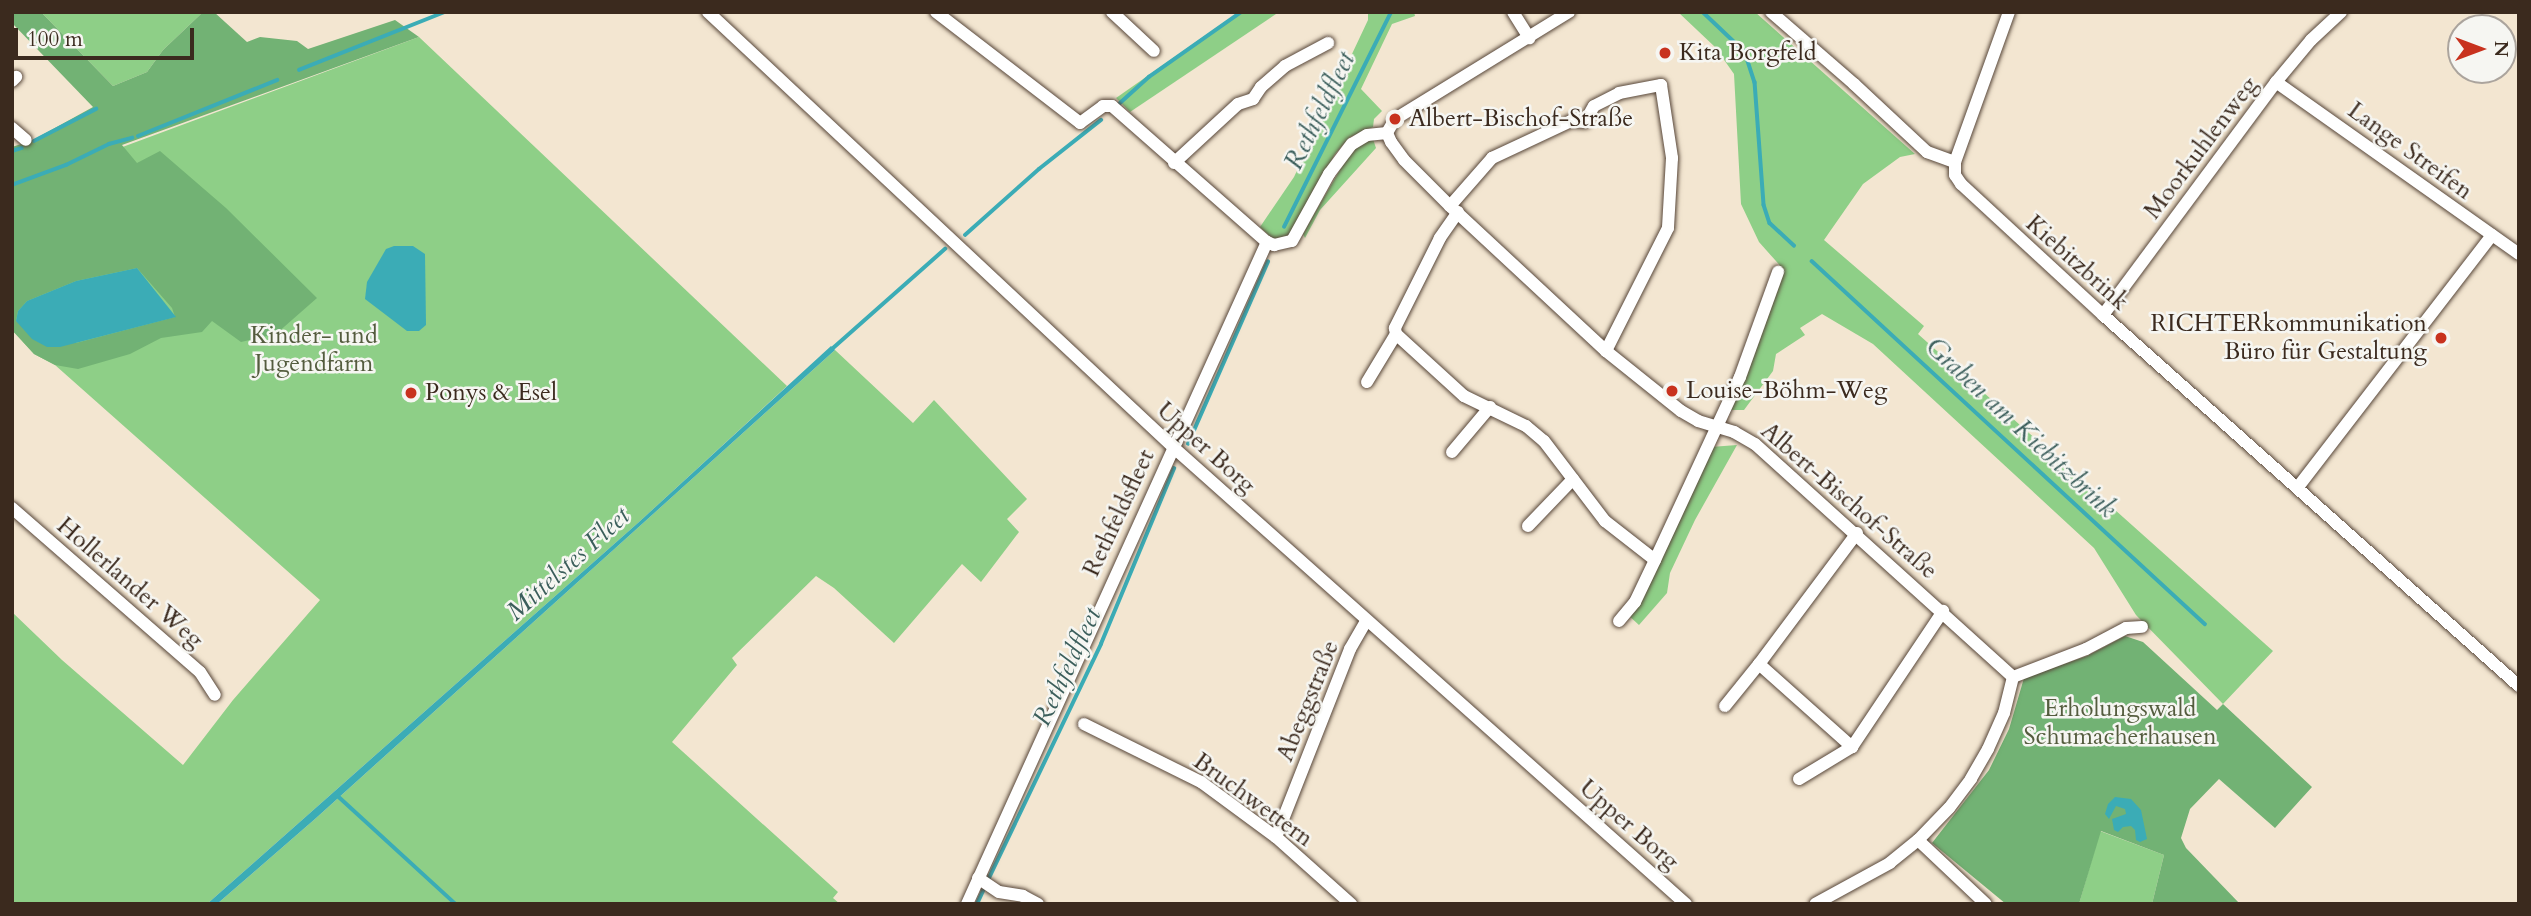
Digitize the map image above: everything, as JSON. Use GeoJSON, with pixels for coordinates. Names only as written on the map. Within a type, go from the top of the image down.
{"type":"FeatureCollection","features":[{"type":"Feature","properties":{"kind":"street","name":"Upper Borg"},"geometry":{"type":"LineString","coordinates":[[708,12],[1173,447],[1686,904]]}},
{"type":"Feature","properties":{"kind":"street"},"geometry":{"type":"LineString","coordinates":[[936,12],[1080,123],[1103,106],[1111,106],[1174,163],[1267,242],[1274,245],[1292,241],[1329,174],[1352,144],[1367,135],[1389,138],[1395,119],[1569,12]]}},
{"type":"Feature","properties":{"kind":"street"},"geometry":{"type":"LineString","coordinates":[[1112,12],[1154,51]]}},
{"type":"Feature","properties":{"kind":"street"},"geometry":{"type":"LineString","coordinates":[[1513,12],[1529,38]]}},
{"type":"Feature","properties":{"kind":"street"},"geometry":{"type":"LineString","coordinates":[[1771,12],[1927,152],[1955,162],[2009,12]]}},
{"type":"Feature","properties":{"kind":"street","name":"Moorkuhlenweg"},"geometry":{"type":"LineString","coordinates":[[2103,315],[2276,82],[2311,40],[2340,12]]}},
{"type":"Feature","properties":{"kind":"street"},"geometry":{"type":"LineString","coordinates":[[1174,163],[1238,104],[1253,99],[1261,87],[1285,66],[1328,43]]}},
{"type":"Feature","properties":{"kind":"street","name":"Lange Streifen"},"geometry":{"type":"LineString","coordinates":[[2276,82],[2519,254]]}},
{"type":"Feature","properties":{"kind":"street"},"geometry":{"type":"LineString","coordinates":[[1606,351],[1668,228],[1672,158],[1661,85],[1619,93],[1594,106],[1585,122],[1571,121],[1492,158],[1454,209],[1395,328],[1396,334],[1464,396],[1526,426],[1544,441],[1605,521],[1655,560]]}},
{"type":"Feature","properties":{"kind":"street"},"geometry":{"type":"LineString","coordinates":[[12,128],[26,140]]}},
{"type":"Feature","properties":{"kind":"street","name":"Albert-Bischof-Straße"},"geometry":{"type":"LineString","coordinates":[[1389,138],[1404,160],[1606,351],[1681,411],[1734,432],[1755,444],[1857,533],[2013,677]]}},
{"type":"Feature","properties":{"kind":"street","name":"Kiebitzbrink"},"geometry":{"type":"LineString","coordinates":[[1955,162],[1955,175],[1961,184],[2103,315],[2519,686]]}},
{"type":"Feature","properties":{"kind":"street"},"geometry":{"type":"LineString","coordinates":[[2298,487],[2492,236]]}},
{"type":"Feature","properties":{"kind":"street","name":"Rethfeldsfleet"},"geometry":{"type":"LineString","coordinates":[[967,904],[1267,242]]}},
{"type":"Feature","properties":{"kind":"street"},"geometry":{"type":"LineString","coordinates":[[1619,621],[1634,602],[1717,427],[1755,341],[1764,305],[1778,272]]}},
{"type":"Feature","properties":{"kind":"street"},"geometry":{"type":"LineString","coordinates":[[1367,382],[1396,334]]}},
{"type":"Feature","properties":{"kind":"street"},"geometry":{"type":"LineString","coordinates":[[1452,452],[1490,407]]}},
{"type":"Feature","properties":{"kind":"street"},"geometry":{"type":"LineString","coordinates":[[1528,526],[1573,479]]}},
{"type":"Feature","properties":{"kind":"street","name":"Hollerlander Weg"},"geometry":{"type":"LineString","coordinates":[[12,508],[200,671],[215,695]]}},
{"type":"Feature","properties":{"kind":"street"},"geometry":{"type":"LineString","coordinates":[[1725,706],[1857,533]]}},
{"type":"Feature","properties":{"kind":"street"},"geometry":{"type":"LineString","coordinates":[[1799,779],[1852,747],[1943,611]]}},
{"type":"Feature","properties":{"kind":"street","name":"Abeggstraße"},"geometry":{"type":"LineString","coordinates":[[1276,837],[1350,649],[1366,621]]}},
{"type":"Feature","properties":{"kind":"street"},"geometry":{"type":"LineString","coordinates":[[1819,903],[1890,863],[1918,841],[1971,779],[2004,713],[2013,677],[2086,649],[2126,628],[2142,627]]}},
{"type":"Feature","properties":{"kind":"street"},"geometry":{"type":"LineString","coordinates":[[1759,664],[1852,747]]}},
{"type":"Feature","properties":{"kind":"street","name":"Bruchwettern"},"geometry":{"type":"LineString","coordinates":[[1084,724],[1201,782],[1276,837],[1351,904]]}},
{"type":"Feature","properties":{"kind":"street"},"geometry":{"type":"LineString","coordinates":[[1918,841],[1986,904]]}},
{"type":"Feature","properties":{"kind":"street"},"geometry":{"type":"LineString","coordinates":[[978,878],[999,892],[1023,896],[1038,904]]}},
{"type":"Feature","properties":{"kind":"green space"},"geometry":{"type":"Polygon","coordinates":[[[12,12],[41,12],[113,86],[147,72],[163,50],[203,12],[214,12],[247,42],[260,37],[297,41],[308,49],[395,20],[419,37],[122,145],[137,163],[160,151],[226,208],[317,298],[276,334],[241,342],[212,321],[202,332],[161,338],[130,354],[78,369],[55,365],[34,354],[12,330],[12,147],[33,140],[93,107],[12,23],[12,12]],[[137,268],[76,281],[27,301],[18,311],[16,321],[76,343],[175,317],[172,308],[137,268]]]}},
{"type":"Feature","properties":{"kind":"green space"},"geometry":{"type":"Polygon","coordinates":[[[41,12],[203,12],[163,50],[147,72],[113,86],[41,12]]]}},
{"type":"Feature","properties":{"kind":"green space"},"geometry":{"type":"Polygon","coordinates":[[[1239,12],[1279,12],[1130,112],[1116,98],[1239,12]]]}},
{"type":"Feature","properties":{"kind":"green space"},"geometry":{"type":"Polygon","coordinates":[[[1368,12],[1414,12],[1415,16],[1392,24],[1361,89],[1382,111],[1374,119],[1373,127],[1350,137],[1335,154],[1290,235],[1273,239],[1260,227],[1294,177],[1368,20],[1368,12]]]}},
{"type":"Feature","properties":{"kind":"green space"},"geometry":{"type":"Polygon","coordinates":[[[1678,12],[1755,12],[1915,154],[1900,157],[1863,184],[1824,240],[1924,326],[1918,334],[2273,651],[2223,704],[2136,615],[2094,548],[1873,344],[1822,314],[1800,328],[1805,335],[1776,354],[1773,371],[1744,410],[1728,410],[1783,269],[1759,242],[1741,204],[1734,74],[1715,47],[1678,12]]]}},
{"type":"Feature","properties":{"kind":"green space","name":"Kinder- und Jugendfarm"},"geometry":{"type":"Polygon","coordinates":[[[419,37],[787,386],[639,522],[207,904],[12,904],[12,612],[62,660],[183,765],[233,700],[320,600],[55,365],[34,354],[12,330],[12,188],[419,37]]]}},
{"type":"Feature","properties":{"kind":"green space"},"geometry":{"type":"Polygon","coordinates":[[[1373,139],[1376,148],[1320,210],[1305,238],[1303,234],[1347,158],[1359,145],[1373,139]]]}},
{"type":"Feature","properties":{"kind":"green space"},"geometry":{"type":"Polygon","coordinates":[[[835,350],[913,423],[934,400],[1027,499],[1007,519],[1019,532],[981,582],[962,564],[894,643],[834,588],[816,576],[732,658],[737,665],[672,742],[838,892],[833,898],[840,904],[217,904],[315,819],[835,350]]]}},
{"type":"Feature","properties":{"kind":"green space"},"geometry":{"type":"Polygon","coordinates":[[[1737,445],[1695,520],[1670,573],[1667,593],[1639,625],[1628,615],[1711,447],[1737,445]]]}},
{"type":"Feature","properties":{"kind":"green space","name":"Erholungswald Schumacherhausen"},"geometry":{"type":"Polygon","coordinates":[[[2125,636],[2143,642],[2217,710],[2223,704],[2312,787],[2275,828],[2219,779],[2190,809],[2181,838],[2186,848],[2240,904],[2152,904],[2164,855],[2101,831],[2079,904],[2006,904],[1932,843],[1989,770],[2009,729],[2024,678],[2087,656],[2125,636]]]}},
{"type":"Feature","properties":{"kind":"green space"},"geometry":{"type":"Polygon","coordinates":[[[2100,831],[2164,855],[2152,904],[2079,904],[2100,831]]]}},
{"type":"Feature","properties":{"kind":"water"},"geometry":{"type":"Polygon","coordinates":[[[413,246],[425,254],[426,325],[419,331],[407,331],[365,299],[367,282],[386,249],[413,246]]]}},
{"type":"Feature","properties":{"kind":"water"},"geometry":{"type":"Polygon","coordinates":[[[137,268],[176,317],[60,347],[47,347],[32,339],[16,321],[18,311],[27,301],[76,281],[137,268]]]}},
{"type":"Feature","properties":{"kind":"water"},"geometry":{"type":"Polygon","coordinates":[[[831,346],[835,350],[315,819],[217,904],[207,904],[639,522],[831,346]]]}},
{"type":"Feature","properties":{"kind":"water"},"geometry":{"type":"Polygon","coordinates":[[[2115,797],[2131,799],[2141,810],[2147,839],[2140,842],[2136,840],[2135,830],[2131,826],[2123,827],[2118,832],[2114,830],[2112,819],[2126,814],[2125,809],[2116,806],[2109,819],[2105,814],[2108,804],[2115,797]]]}},
{"type":"Feature","properties":{"kind":"waterway"},"geometry":{"type":"LineString","coordinates":[[299,70],[445,12]]}},
{"type":"Feature","properties":{"kind":"waterway","name":"Mittelstes Fleet"},"geometry":{"type":"LineString","coordinates":[[1120,103],[1149,77],[1241,12]]}},
{"type":"Feature","properties":{"kind":"waterway","name":"Rethfeldfleet"},"geometry":{"type":"LineString","coordinates":[[1284,227],[1391,12]]}},
{"type":"Feature","properties":{"kind":"waterway","name":"Graben am Kiebitzbrink"},"geometry":{"type":"LineString","coordinates":[[1703,12],[1745,52],[1755,82],[1764,205],[1770,223],[1794,245]]}},
{"type":"Feature","properties":{"kind":"waterway"},"geometry":{"type":"LineString","coordinates":[[138,136],[277,80]]}},
{"type":"Feature","properties":{"kind":"waterway"},"geometry":{"type":"LineString","coordinates":[[34,141],[96,109]]}},
{"type":"Feature","properties":{"kind":"waterway","name":"Mittelstes Fleet"},"geometry":{"type":"LineString","coordinates":[[965,235],[1039,169],[1101,120]]}},
{"type":"Feature","properties":{"kind":"waterway"},"geometry":{"type":"LineString","coordinates":[[12,185],[66,165],[109,144],[132,138]]}},
{"type":"Feature","properties":{"kind":"waterway"},"geometry":{"type":"LineString","coordinates":[[12,151],[22,148]]}},
{"type":"Feature","properties":{"kind":"waterway","name":"Mittelstes Fleet"},"geometry":{"type":"LineString","coordinates":[[832,349],[945,249]]}},
{"type":"Feature","properties":{"kind":"waterway","name":"Graben am Kiebitzbrink"},"geometry":{"type":"LineString","coordinates":[[1812,261],[2205,624]]}},
{"type":"Feature","properties":{"kind":"waterway","name":"Rethfeldfleet"},"geometry":{"type":"LineString","coordinates":[[1188,444],[1268,262]]}},
{"type":"Feature","properties":{"kind":"waterway","name":"Rethfeldfleet"},"geometry":{"type":"LineString","coordinates":[[989,878],[1101,644],[1174,469]]}},
{"type":"Feature","properties":{"kind":"waterway"},"geometry":{"type":"LineString","coordinates":[[338,796],[456,904]]}},
{"type":"Feature","properties":{"kind":"waterway","name":"Rethfeldfleet"},"geometry":{"type":"LineString","coordinates":[[977,904],[983,891]]}},
{"type":"Feature","properties":{"kind":"place","name":"Kita Borgfeld"},"geometry":{"type":"Point","coordinates":[1665,53]}},
{"type":"Feature","properties":{"kind":"place","name":"Albert-Bischof-Straße"},"geometry":{"type":"Point","coordinates":[1395,119]}},
{"type":"Feature","properties":{"kind":"place","name":"RICHTERkommunikation Büro für Gestaltung"},"geometry":{"type":"Point","coordinates":[2441,338]}},
{"type":"Feature","properties":{"kind":"place","name":"Louise-Böhm-Weg"},"geometry":{"type":"Point","coordinates":[1672,391]}},
{"type":"Feature","properties":{"kind":"place","name":"Ponys & Esel"},"geometry":{"type":"Point","coordinates":[411,393]}}]}
